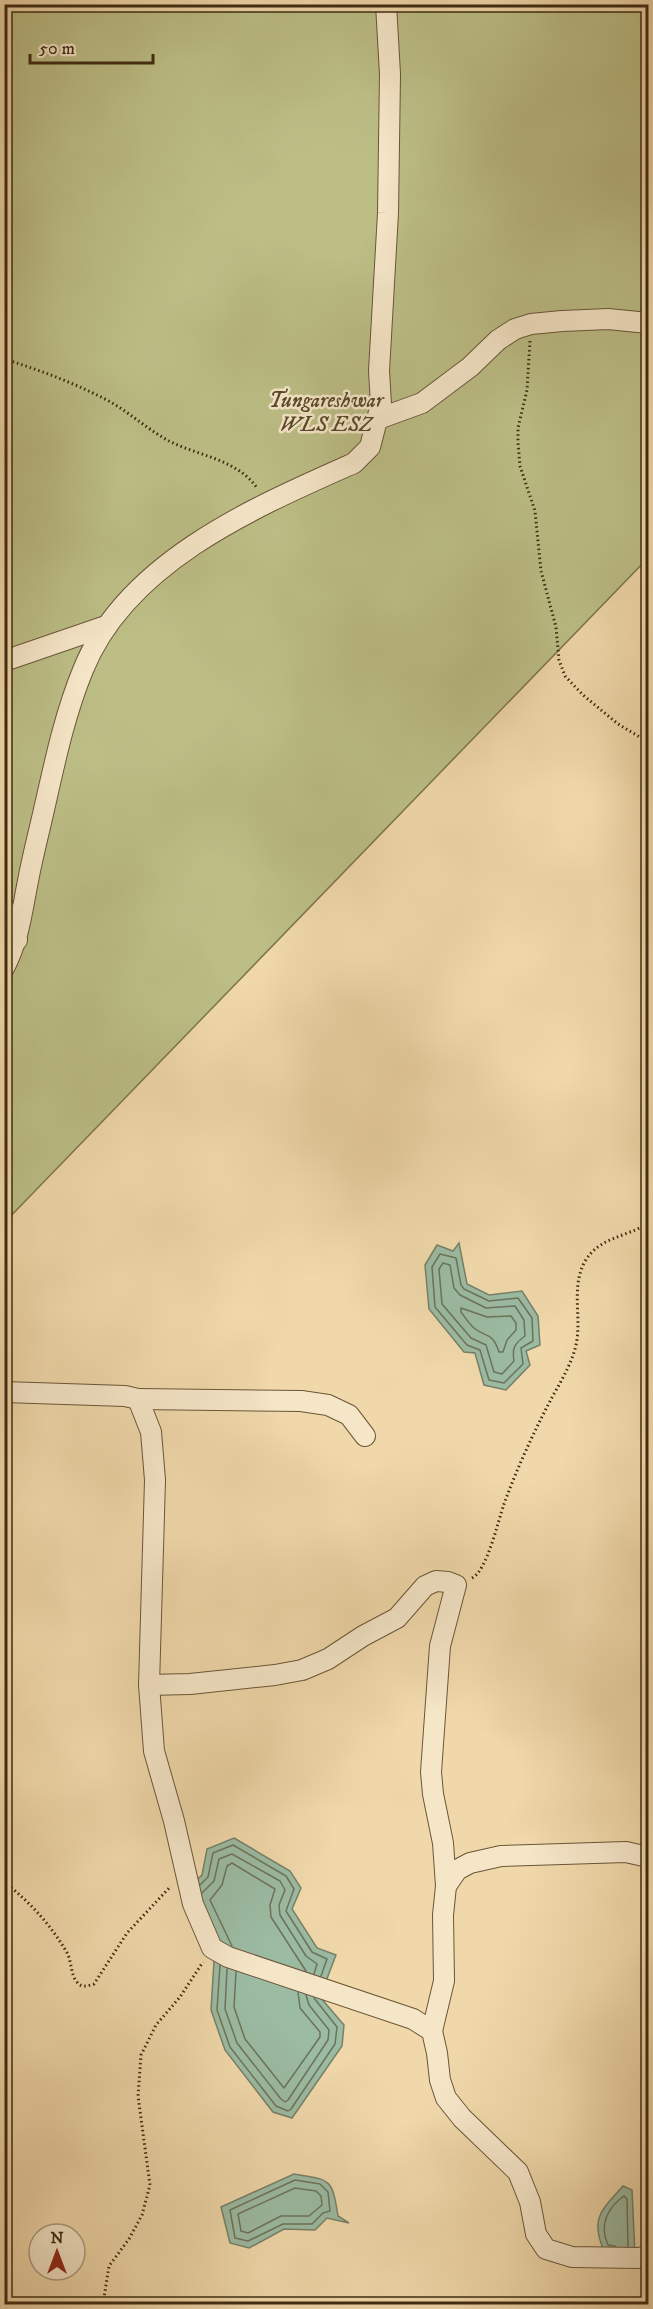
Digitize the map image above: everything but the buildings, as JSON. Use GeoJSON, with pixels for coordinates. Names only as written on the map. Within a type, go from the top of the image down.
{"type":"FeatureCollection","features":[{"type":"Feature","properties":{"kind":"street"},"geometry":{"type":"LineString","coordinates":[[4,968],[17,940],[27,881],[66,721],[83,668],[106,626],[128,598],[179,554],[267,505],[354,463],[370,447],[381,404],[379,371],[388,213],[390,74],[386,4]]}},
{"type":"Feature","properties":{"kind":"street"},"geometry":{"type":"LineString","coordinates":[[378,419],[422,403],[470,368],[498,340],[515,329],[531,324],[608,319],[643,323]]}},
{"type":"Feature","properties":{"kind":"street"},"geometry":{"type":"LineString","coordinates":[[4,661],[106,626]]}},
{"type":"Feature","properties":{"kind":"street"},"geometry":{"type":"LineString","coordinates":[[4,908],[17,940]]}},
{"type":"Feature","properties":{"kind":"street"},"geometry":{"type":"LineString","coordinates":[[4,1392],[125,1396],[138,1399],[301,1401],[328,1405],[349,1415],[365,1436]]}},
{"type":"Feature","properties":{"kind":"street"},"geometry":{"type":"LineString","coordinates":[[138,1399],[151,1432],[155,1480],[149,1685],[154,1751],[174,1821],[193,1904],[212,1948],[228,1957],[412,2019],[432,2031]]}},
{"type":"Feature","properties":{"kind":"street"},"geometry":{"type":"LineString","coordinates":[[149,1685],[190,1684],[302,1670],[328,1659],[363,1636],[397,1618],[425,1586],[436,1581],[448,1582],[456,1586],[440,1646],[431,1772],[443,1843],[446,1886],[443,1915],[444,1981],[432,2031],[440,2080],[446,2098],[462,2118],[518,2172],[530,2202],[536,2234],[546,2249],[572,2257],[638,2258],[648,2256]]}},
{"type":"Feature","properties":{"kind":"street"},"geometry":{"type":"LineString","coordinates":[[446,1886],[457,1870],[470,1863],[501,1856],[626,1852],[648,1857]]}},
{"type":"Feature","properties":{"kind":"path"},"geometry":{"type":"LineString","coordinates":[[643,323],[648,373]]}},
{"type":"Feature","properties":{"kind":"path"},"geometry":{"type":"LineString","coordinates":[[531,324],[527,390],[518,428],[518,443],[520,466],[535,511],[542,571],[556,627],[559,660],[565,676],[583,695],[618,724],[644,739],[648,744]]}},
{"type":"Feature","properties":{"kind":"path"},"geometry":{"type":"LineString","coordinates":[[4,358],[73,384],[109,401],[155,434],[235,468],[250,479],[267,505]]}},
{"type":"Feature","properties":{"kind":"path"},"geometry":{"type":"LineString","coordinates":[[456,1586],[479,1575],[505,1501],[533,1436],[565,1375],[576,1344],[577,1285],[585,1263],[598,1247],[615,1236],[635,1232],[648,1223]]}},
{"type":"Feature","properties":{"kind":"path"},"geometry":{"type":"LineString","coordinates":[[4,1882],[20,1893],[39,1913],[68,1953],[78,1984],[85,1986],[94,1984],[127,1933],[145,1911],[186,1872]]}},
{"type":"Feature","properties":{"kind":"path"},"geometry":{"type":"LineString","coordinates":[[103,2304],[109,2266],[129,2239],[142,2215],[150,2185],[138,2096],[141,2055],[156,2025],[180,1996],[212,1948]]}},
{"type":"Feature","properties":{"kind":"green space","name":"Tungareshwar WLS ESZ"},"geometry":{"type":"Polygon","coordinates":[[[5,5],[648,5],[648,558],[5,1222],[5,5]]]}},
{"type":"Feature","properties":{"kind":"water"},"geometry":{"type":"Polygon","coordinates":[[[459,1243],[467,1284],[489,1295],[522,1291],[538,1316],[540,1345],[526,1351],[530,1365],[506,1390],[484,1385],[475,1353],[464,1352],[429,1309],[425,1265],[437,1245],[453,1251],[459,1243]]]}},
{"type":"Feature","properties":{"kind":"water"},"geometry":{"type":"Polygon","coordinates":[[[234,1838],[290,1871],[301,1888],[292,1909],[317,1948],[336,1955],[320,1997],[344,2025],[342,2046],[292,2118],[273,2112],[225,2050],[211,2010],[214,1961],[188,1908],[187,1889],[202,1875],[207,1849],[234,1838]]]}},
{"type":"Feature","properties":{"kind":"water"},"geometry":{"type":"Polygon","coordinates":[[[294,2174],[328,2183],[334,2194],[338,2216],[349,2223],[327,2218],[315,2230],[284,2229],[249,2248],[230,2243],[221,2207],[294,2174]]]}},
{"type":"Feature","properties":{"kind":"water"},"geometry":{"type":"Polygon","coordinates":[[[623,2186],[632,2190],[635,2255],[604,2251],[598,2230],[600,2216],[623,2186]]]}}]}
